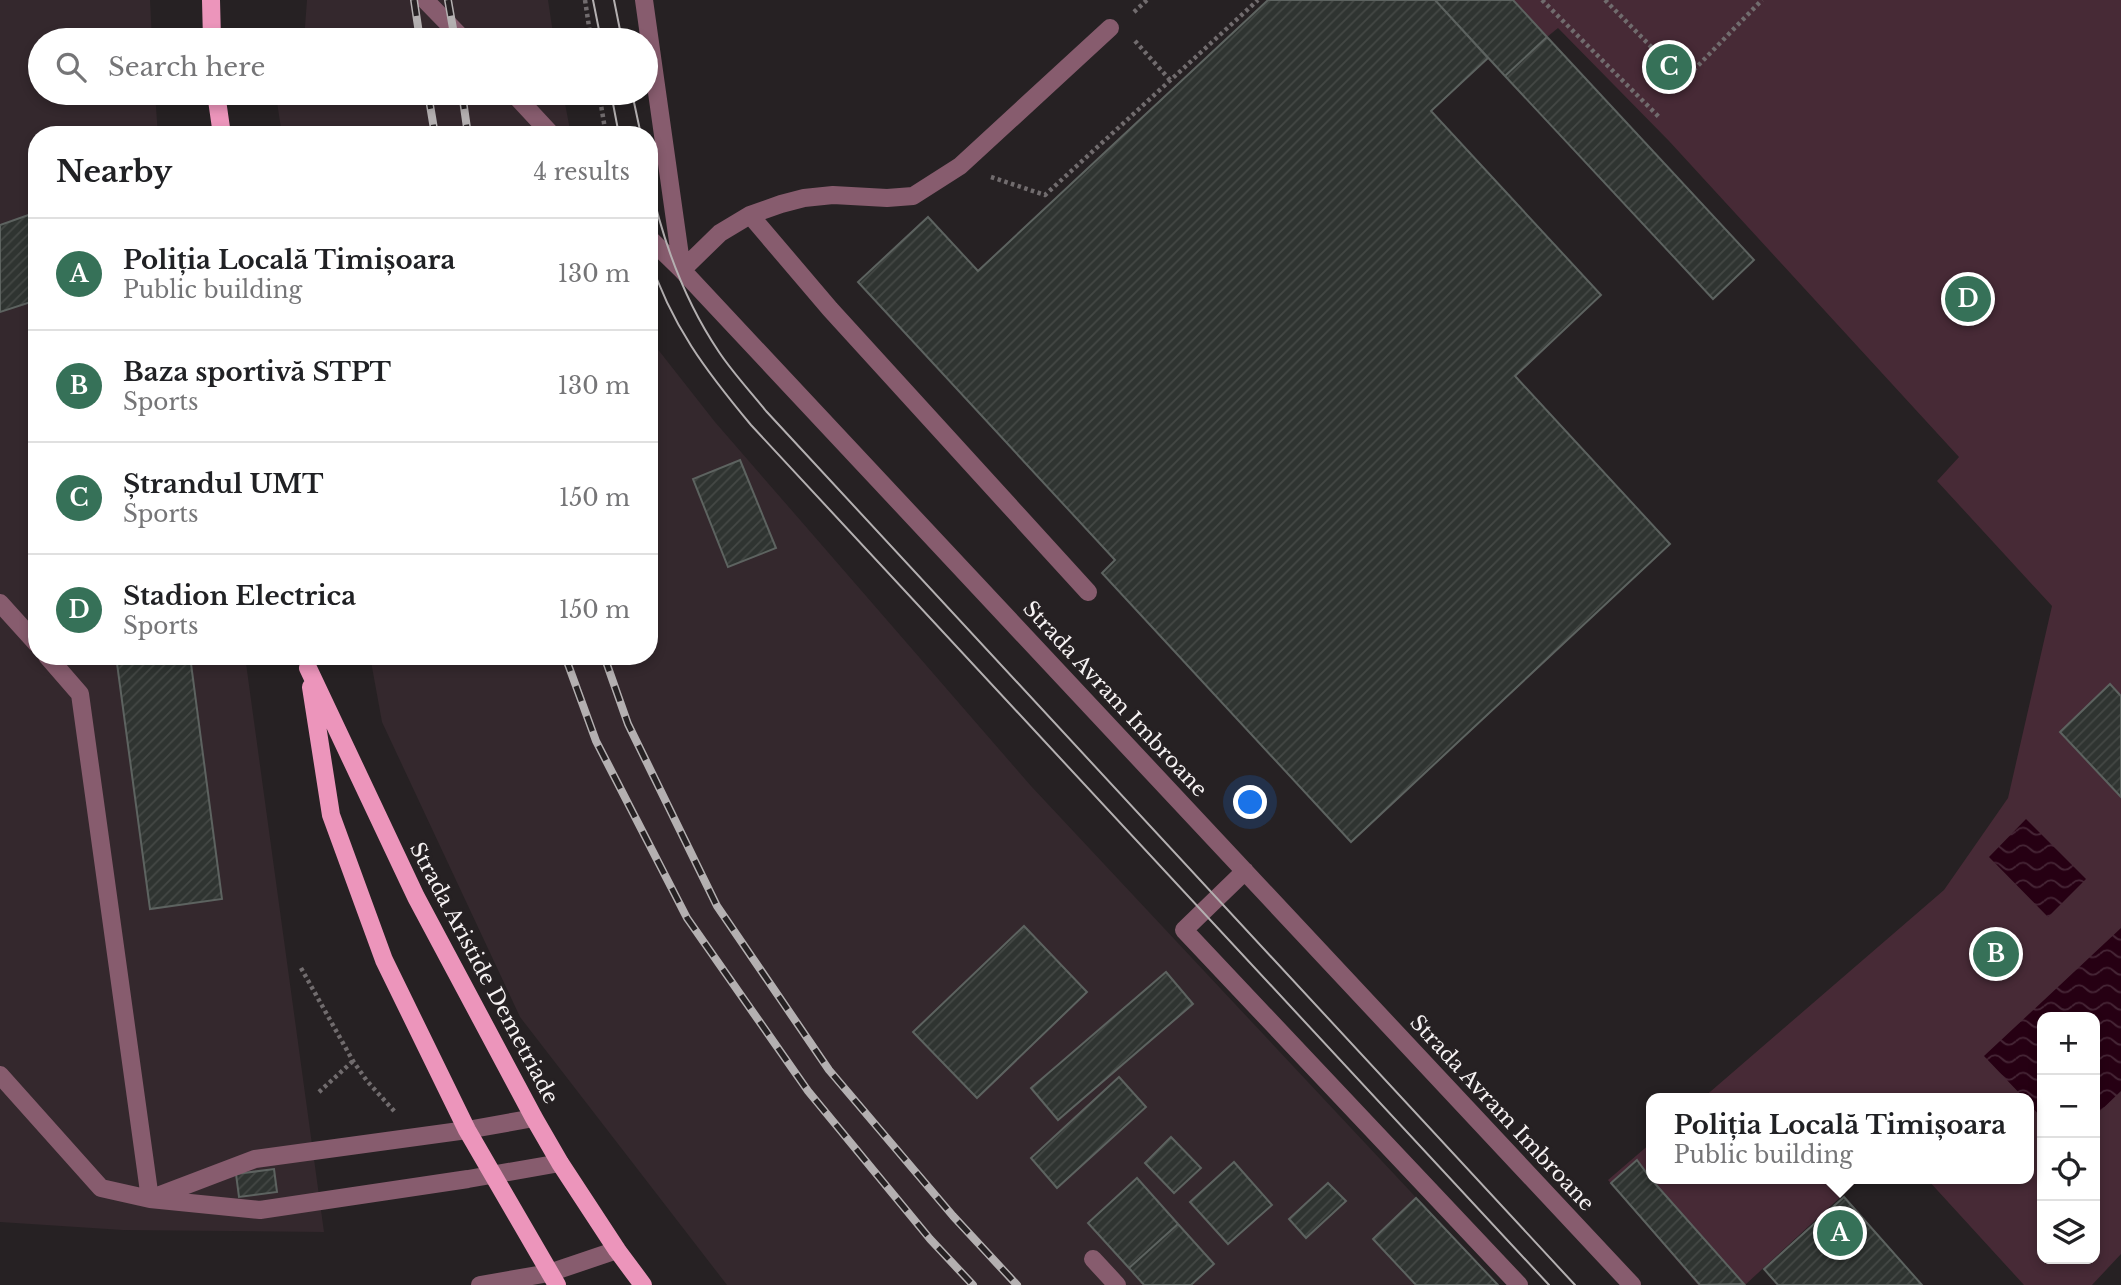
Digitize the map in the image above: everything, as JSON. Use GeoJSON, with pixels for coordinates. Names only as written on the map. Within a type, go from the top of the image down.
{"type":"FeatureCollection","features":[{"type":"Feature","properties":{"kind":"main road"},"geometry":{"type":"LineString","coordinates":[[211,0],[212,28]]}},
{"type":"Feature","properties":{"kind":"main road"},"geometry":{"type":"LineString","coordinates":[[218,105],[221,126]]}},
{"type":"Feature","properties":{"kind":"main road","name":"Strada Aristide Demetriade"},"geometry":{"type":"LineString","coordinates":[[307,665],[331,815],[384,960],[467,1130],[553,1279]]}},
{"type":"Feature","properties":{"kind":"main road","name":"Strada Aristide Demetriade"},"geometry":{"type":"LineString","coordinates":[[308,665],[416,897],[534,1118],[560,1163],[643,1285]]}},
{"type":"Feature","properties":{"kind":"street"},"geometry":{"type":"LineString","coordinates":[[425,0],[452,28]]}},
{"type":"Feature","properties":{"kind":"street"},"geometry":{"type":"LineString","coordinates":[[644,0],[648,28]]}},
{"type":"Feature","properties":{"kind":"street"},"geometry":{"type":"LineString","coordinates":[[682,270],[720,233],[750,215],[804,198],[833,195],[887,198],[913,196],[960,166],[1110,28]]}},
{"type":"Feature","properties":{"kind":"street"},"geometry":{"type":"LineString","coordinates":[[658,99],[682,270]]}},
{"type":"Feature","properties":{"kind":"street"},"geometry":{"type":"LineString","coordinates":[[524,105],[544,126]]}},
{"type":"Feature","properties":{"kind":"street"},"geometry":{"type":"LineString","coordinates":[[750,215],[830,309],[1088,592]]}},
{"type":"Feature","properties":{"kind":"street","name":"Strada Avram Imbroane"},"geometry":{"type":"LineString","coordinates":[[658,247],[1632,1285]]}},
{"type":"Feature","properties":{"kind":"street"},"geometry":{"type":"LineString","coordinates":[[0,603],[28,635]]}},
{"type":"Feature","properties":{"kind":"street"},"geometry":{"type":"LineString","coordinates":[[55,665],[80,694],[150,1199]]}},
{"type":"Feature","properties":{"kind":"street"},"geometry":{"type":"LineString","coordinates":[[1245,871],[1184,930],[1519,1285]]}},
{"type":"Feature","properties":{"kind":"street"},"geometry":{"type":"LineString","coordinates":[[0,1075],[102,1188],[150,1199],[260,1210],[560,1163]]}},
{"type":"Feature","properties":{"kind":"street"},"geometry":{"type":"LineString","coordinates":[[150,1199],[255,1159],[467,1130],[534,1118]]}},
{"type":"Feature","properties":{"kind":"street"},"geometry":{"type":"LineString","coordinates":[[480,1285],[553,1279],[617,1250]]}},
{"type":"Feature","properties":{"kind":"street"},"geometry":{"type":"LineString","coordinates":[[1093,1259],[1117,1285]]}},
{"type":"Feature","properties":{"kind":"path"},"geometry":{"type":"LineString","coordinates":[[585,0],[589,28]]}},
{"type":"Feature","properties":{"kind":"path"},"geometry":{"type":"LineString","coordinates":[[960,166],[1045,195],[1258,0]]}},
{"type":"Feature","properties":{"kind":"path"},"geometry":{"type":"LineString","coordinates":[[1542,0],[1659,117]]}},
{"type":"Feature","properties":{"kind":"path"},"geometry":{"type":"LineString","coordinates":[[1605,0],[1684,80],[1762,0]]}},
{"type":"Feature","properties":{"kind":"path"},"geometry":{"type":"LineString","coordinates":[[1128,34],[1170,80]]}},
{"type":"Feature","properties":{"kind":"path"},"geometry":{"type":"LineString","coordinates":[[601,105],[604,126]]}},
{"type":"Feature","properties":{"kind":"path"},"geometry":{"type":"LineString","coordinates":[[319,1091],[354,1061]]}},
{"type":"Feature","properties":{"kind":"shaded area"},"geometry":{"type":"Polygon","coordinates":[[[0,0],[150,0],[151,28],[28,28],[28,105],[156,105],[157,126],[28,126],[28,665],[246,665],[324,1232],[123,1230],[0,1222],[0,0]]]}},
{"type":"Feature","properties":{"kind":"shaded area"},"geometry":{"type":"Polygon","coordinates":[[[307,0],[548,0],[552,28],[305,28],[307,0]]]}},
{"type":"Feature","properties":{"kind":"shaded area"},"geometry":{"type":"Polygon","coordinates":[[[1435,0],[2121,0],[2121,1254],[2092,1285],[2024,1285],[1932,1184],[2034,1184],[2034,1093],[1709,1093],[1944,890],[2008,798],[2052,606],[1937,481],[1959,457],[1669,141],[1558,28],[1547,37],[1435,0]]]}},
{"type":"Feature","properties":{"kind":"shaded area"},"geometry":{"type":"Polygon","coordinates":[[[277,105],[565,105],[569,126],[281,126],[277,105]]]}},
{"type":"Feature","properties":{"kind":"shaded area"},"geometry":{"type":"Polygon","coordinates":[[[658,349],[715,422],[1031,786],[1498,1285],[727,1285],[520,1017],[382,722],[372,665],[658,665],[658,349]]]}},
{"type":"Feature","properties":{"kind":"shaded area"},"geometry":{"type":"Polygon","coordinates":[[[1646,1147],[1646,1184],[1855,1184],[1745,1285],[1698,1285],[1608,1180],[1646,1147]]]}},
{"type":"Feature","properties":{"kind":"water"},"geometry":{"type":"Polygon","coordinates":[[[2026,819],[2086,879],[2048,917],[1989,857],[2026,819]]]}},
{"type":"Feature","properties":{"kind":"water"},"geometry":{"type":"Polygon","coordinates":[[[2121,928],[2121,1091],[2100,1111],[2100,1012],[2037,1012],[2037,1113],[2034,1109],[2034,1093],[2019,1093],[1984,1056],[2121,928]]]}},
{"type":"Feature","properties":{"kind":"building"},"geometry":{"type":"Polygon","coordinates":[[[1268,0],[1435,0],[1488,58],[1431,111],[1601,295],[1515,376],[1670,544],[1351,842],[1102,573],[1115,560],[858,282],[928,217],[978,271],[1268,0]]]}},
{"type":"Feature","properties":{"kind":"building"},"geometry":{"type":"Polygon","coordinates":[[[1435,0],[1513,0],[1547,37],[1505,76],[1435,0]]]}},
{"type":"Feature","properties":{"kind":"building"},"geometry":{"type":"Polygon","coordinates":[[[1547,37],[1754,260],[1713,299],[1505,76],[1547,37]]]}},
{"type":"Feature","properties":{"kind":"building"},"geometry":{"type":"Polygon","coordinates":[[[28,215],[28,303],[0,312],[0,225],[28,215]]]}},
{"type":"Feature","properties":{"kind":"building"},"geometry":{"type":"Polygon","coordinates":[[[740,460],[776,548],[728,567],[693,479],[740,460]]]}},
{"type":"Feature","properties":{"kind":"building"},"geometry":{"type":"Polygon","coordinates":[[[117,665],[191,665],[222,899],[150,909],[117,665]]]}},
{"type":"Feature","properties":{"kind":"building"},"geometry":{"type":"Polygon","coordinates":[[[2110,684],[2121,696],[2121,797],[2060,732],[2110,684]]]}},
{"type":"Feature","properties":{"kind":"building"},"geometry":{"type":"Polygon","coordinates":[[[1024,926],[1087,992],[977,1098],[913,1032],[1024,926]]]}},
{"type":"Feature","properties":{"kind":"building"},"geometry":{"type":"Polygon","coordinates":[[[1166,972],[1193,1004],[1058,1120],[1031,1088],[1166,972]]]}},
{"type":"Feature","properties":{"kind":"building"},"geometry":{"type":"Polygon","coordinates":[[[1119,1077],[1146,1107],[1057,1188],[1031,1158],[1119,1077]]]}},
{"type":"Feature","properties":{"kind":"building"},"geometry":{"type":"Polygon","coordinates":[[[1171,1137],[1201,1168],[1174,1193],[1145,1163],[1171,1137]]]}},
{"type":"Feature","properties":{"kind":"building"},"geometry":{"type":"Polygon","coordinates":[[[1637,1160],[1646,1172],[1646,1184],[1655,1184],[1744,1284],[1700,1285],[1611,1183],[1637,1160]]]}},
{"type":"Feature","properties":{"kind":"building"},"geometry":{"type":"Polygon","coordinates":[[[1234,1162],[1272,1205],[1228,1244],[1190,1202],[1234,1162]]]}},
{"type":"Feature","properties":{"kind":"building"},"geometry":{"type":"Polygon","coordinates":[[[274,1169],[277,1192],[239,1197],[236,1174],[274,1169]]]}},
{"type":"Feature","properties":{"kind":"building"},"geometry":{"type":"Polygon","coordinates":[[[1137,1178],[1178,1224],[1129,1268],[1088,1223],[1137,1178]]]}},
{"type":"Feature","properties":{"kind":"building"},"geometry":{"type":"Polygon","coordinates":[[[1328,1183],[1346,1201],[1306,1238],[1289,1219],[1328,1183]]]}},
{"type":"Feature","properties":{"kind":"building"},"geometry":{"type":"Polygon","coordinates":[[[1844,1197],[1922,1285],[1778,1285],[1764,1269],[1844,1197]]]}},
{"type":"Feature","properties":{"kind":"building"},"geometry":{"type":"Polygon","coordinates":[[[1416,1198],[1498,1285],[1416,1285],[1373,1239],[1416,1198]]]}},
{"type":"Feature","properties":{"kind":"building"},"geometry":{"type":"Polygon","coordinates":[[[1178,1224],[1214,1264],[1191,1285],[1144,1285],[1129,1268],[1178,1224]]]}},
{"type":"Feature","properties":{"kind":"tram line"},"geometry":{"type":"LineString","coordinates":[[593,0],[599,28]]}},
{"type":"Feature","properties":{"kind":"tram line"},"geometry":{"type":"LineString","coordinates":[[614,0],[620,28]]}},
{"type":"Feature","properties":{"kind":"tram line"},"geometry":{"type":"LineString","coordinates":[[613,105],[617,126]]}},
{"type":"Feature","properties":{"kind":"tram line"},"geometry":{"type":"LineString","coordinates":[[635,105],[639,126]]}},
{"type":"Feature","properties":{"kind":"tram line"},"geometry":{"type":"LineString","coordinates":[[658,216],[685,290],[706,332],[724,360],[766,411],[1575,1285]]}},
{"type":"Feature","properties":{"kind":"tram line"},"geometry":{"type":"LineString","coordinates":[[658,282],[691,346],[751,425],[1549,1285]]}},
{"type":"Feature","properties":{"kind":"railway"},"geometry":{"type":"LineString","coordinates":[[414,0],[418,28]]}},
{"type":"Feature","properties":{"kind":"railway"},"geometry":{"type":"LineString","coordinates":[[448,0],[453,28]]}},
{"type":"Feature","properties":{"kind":"railway"},"geometry":{"type":"LineString","coordinates":[[430,105],[434,126]]}},
{"type":"Feature","properties":{"kind":"railway"},"geometry":{"type":"LineString","coordinates":[[464,105],[467,126]]}},
{"type":"Feature","properties":{"kind":"railway"},"geometry":{"type":"LineString","coordinates":[[568,665],[596,741],[687,918],[808,1091],[930,1239],[973,1285]]}},
{"type":"Feature","properties":{"kind":"railway"},"geometry":{"type":"LineString","coordinates":[[607,665],[628,724],[717,906],[829,1070],[953,1216],[1017,1285]]}},
{"type":"Feature","properties":{"kind":"place","name":"Ștrandul UMT"},"geometry":{"type":"Point","coordinates":[1669,67]}},
{"type":"Feature","properties":{"kind":"place","name":"Stadion Electrica"},"geometry":{"type":"Point","coordinates":[1968,299]}},
{"type":"Feature","properties":{"kind":"place","name":"Baza sportivă STPT"},"geometry":{"type":"Point","coordinates":[1996,954]}},
{"type":"Feature","properties":{"kind":"place","name":"Poliția Locală Timișoara"},"geometry":{"type":"Point","coordinates":[1840,1233]}}]}
